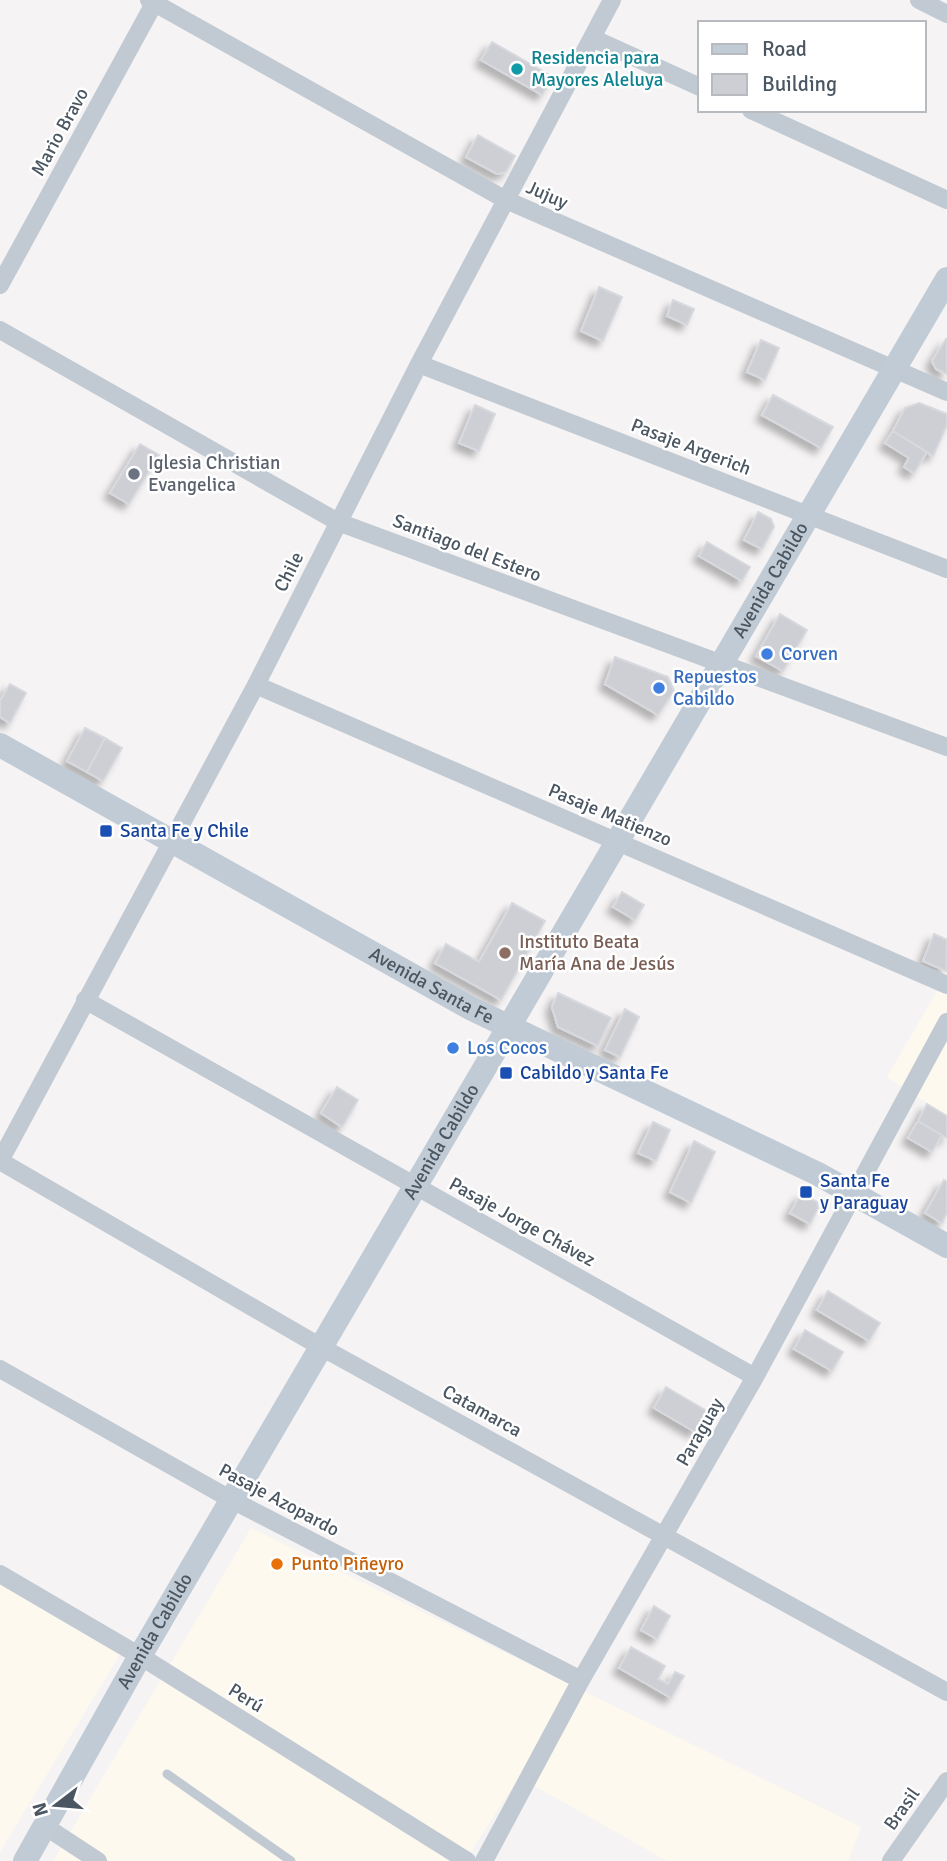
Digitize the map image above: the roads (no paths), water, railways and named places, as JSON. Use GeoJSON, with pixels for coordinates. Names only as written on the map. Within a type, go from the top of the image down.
{"type":"FeatureCollection","features":[{"type":"Feature","properties":{"kind":"street","name":"Chile"},"geometry":{"type":"LineString","coordinates":[[0,1161],[256,685],[419,364],[612,0]]}},
{"type":"Feature","properties":{"kind":"street"},"geometry":{"type":"LineString","coordinates":[[919,0],[947,14]]}},
{"type":"Feature","properties":{"kind":"street","name":"Jujuy"},"geometry":{"type":"LineString","coordinates":[[153,1],[506,200],[947,392]]}},
{"type":"Feature","properties":{"kind":"street","name":"Mario Bravo"},"geometry":{"type":"LineString","coordinates":[[0,285],[153,1]]}},
{"type":"Feature","properties":{"kind":"street"},"geometry":{"type":"LineString","coordinates":[[592,37],[698,86]]}},
{"type":"Feature","properties":{"kind":"street"},"geometry":{"type":"LineString","coordinates":[[755,112],[947,200]]}},
{"type":"Feature","properties":{"kind":"street","name":"Avenida Cabildo"},"geometry":{"type":"LineString","coordinates":[[25,1861],[140,1656],[507,1026],[947,279]]}},
{"type":"Feature","properties":{"kind":"street","name":"Santiago del Estero"},"geometry":{"type":"LineString","coordinates":[[0,330],[338,522],[718,665],[947,747]]}},
{"type":"Feature","properties":{"kind":"street","name":"Pasaje Argerich"},"geometry":{"type":"LineString","coordinates":[[419,364],[947,569]]}},
{"type":"Feature","properties":{"kind":"street","name":"Pasaje Matienzo"},"geometry":{"type":"LineString","coordinates":[[256,685],[616,839],[947,985]]}},
{"type":"Feature","properties":{"kind":"street","name":"Avenida Santa Fe"},"geometry":{"type":"LineString","coordinates":[[0,745],[507,1026],[856,1194],[947,1246]]}},
{"type":"Feature","properties":{"kind":"street","name":"Pasaje Jorge Chávez"},"geometry":{"type":"LineString","coordinates":[[85,1000],[755,1377]]}},
{"type":"Feature","properties":{"kind":"street","name":"Paraguay"},"geometry":{"type":"LineString","coordinates":[[484,1861],[581,1680],[755,1377],[856,1194],[947,1022]]}},
{"type":"Feature","properties":{"kind":"street","name":"Catamarca"},"geometry":{"type":"LineString","coordinates":[[0,1161],[321,1347],[947,1692]]}},
{"type":"Feature","properties":{"kind":"street","name":"Pasaje Azopardo"},"geometry":{"type":"LineString","coordinates":[[0,1369],[232,1500],[581,1680]]}},
{"type":"Feature","properties":{"kind":"street","name":"Perú"},"geometry":{"type":"LineString","coordinates":[[0,1574],[140,1656],[467,1861]]}},
{"type":"Feature","properties":{"kind":"street","name":"Brasil"},"geometry":{"type":"LineString","coordinates":[[891,1861],[947,1781]]}},
{"type":"Feature","properties":{"kind":"street"},"geometry":{"type":"LineString","coordinates":[[43,1825],[98,1861]]}},
{"type":"Feature","properties":{"kind":"lane"},"geometry":{"type":"LineString","coordinates":[[167,1774],[291,1861]]}},
{"type":"Feature","properties":{"kind":"place","name":"Residencia para Mayores Aleluya"},"geometry":{"type":"Point","coordinates":[517,69]}},
{"type":"Feature","properties":{"kind":"place","name":"Iglesia Christian Evangelica"},"geometry":{"type":"Point","coordinates":[134,474]}},
{"type":"Feature","properties":{"kind":"place","name":"Corven"},"geometry":{"type":"Point","coordinates":[767,654]}},
{"type":"Feature","properties":{"kind":"place","name":"Repuestos Cabildo"},"geometry":{"type":"Point","coordinates":[659,688]}},
{"type":"Feature","properties":{"kind":"place","name":"Santa Fe y Chile"},"geometry":{"type":"Point","coordinates":[106,831]}},
{"type":"Feature","properties":{"kind":"place","name":"Instituto Beata María Ana de Jesús"},"geometry":{"type":"Point","coordinates":[505,953]}},
{"type":"Feature","properties":{"kind":"place","name":"Los Cocos"},"geometry":{"type":"Point","coordinates":[453,1048]}},
{"type":"Feature","properties":{"kind":"place","name":"Cabildo y Santa Fe"},"geometry":{"type":"Point","coordinates":[506,1073]}},
{"type":"Feature","properties":{"kind":"place","name":"Santa Fe y Paraguay"},"geometry":{"type":"Point","coordinates":[806,1192]}},
{"type":"Feature","properties":{"kind":"place","name":"Punto Piñeyro"},"geometry":{"type":"Point","coordinates":[277,1564]}}]}
